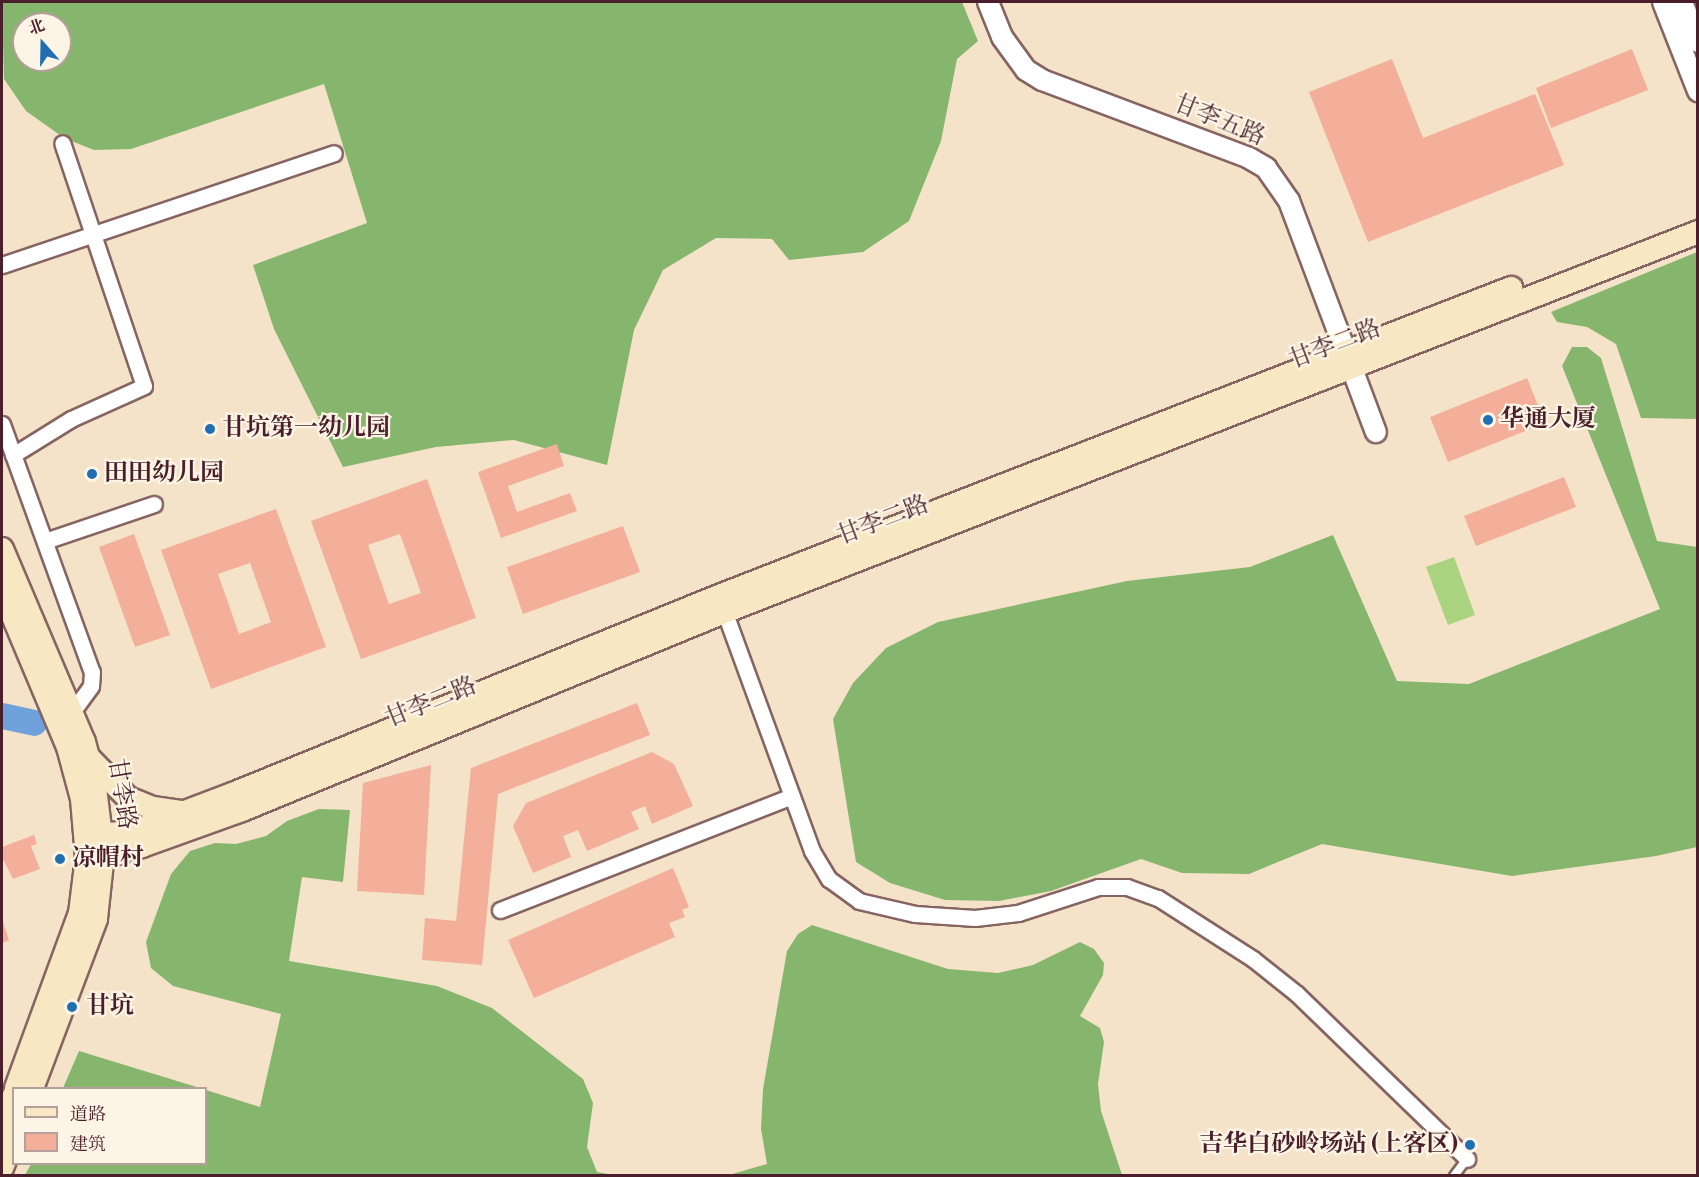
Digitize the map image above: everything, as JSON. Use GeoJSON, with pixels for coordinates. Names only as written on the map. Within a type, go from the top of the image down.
{"type":"FeatureCollection","features":[{"type":"Feature","properties":{"kind":"main road","name":"甘李二路"},"geometry":{"type":"LineString","coordinates":[[94,846],[1348,360],[1698,216]]}},
{"type":"Feature","properties":{"kind":"main road","name":"甘李二路"},"geometry":{"type":"LineString","coordinates":[[1348,360],[1698,232]]}},
{"type":"Feature","properties":{"kind":"main road","name":"甘李路"},"geometry":{"type":"LineString","coordinates":[[2,549],[72,712],[89,758],[94,846],[101,898],[94,927],[33,1087]]}},
{"type":"Feature","properties":{"kind":"main road","name":"甘李路"},"geometry":{"type":"LineString","coordinates":[[2,590],[69,747],[94,846],[80,913],[17,1087]]}},
{"type":"Feature","properties":{"kind":"main road","name":"甘李二路"},"geometry":{"type":"LineString","coordinates":[[94,846],[242,810],[721,604]]}},
{"type":"Feature","properties":{"kind":"main road"},"geometry":{"type":"LineString","coordinates":[[89,758],[128,798],[153,808],[183,812]]}},
{"type":"Feature","properties":{"kind":"main road"},"geometry":{"type":"LineString","coordinates":[[2,1128],[12,1100]]}},
{"type":"Feature","properties":{"kind":"main road"},"geometry":{"type":"LineString","coordinates":[[2,1168],[12,1142]]}},
{"type":"Feature","properties":{"kind":"street","name":"甘李五路"},"geometry":{"type":"LineString","coordinates":[[988,2],[1002,37],[1026,70],[1042,80],[1249,158],[1266,168],[1289,201],[1376,432]]}},
{"type":"Feature","properties":{"kind":"street"},"geometry":{"type":"LineString","coordinates":[[1663,2],[1698,91]]}},
{"type":"Feature","properties":{"kind":"street"},"geometry":{"type":"LineString","coordinates":[[1682,2],[1698,42]]}},
{"type":"Feature","properties":{"kind":"street"},"geometry":{"type":"LineString","coordinates":[[13,455],[71,419],[144,386],[62,143]]}},
{"type":"Feature","properties":{"kind":"street"},"geometry":{"type":"LineString","coordinates":[[2,265],[334,153]]}},
{"type":"Feature","properties":{"kind":"street"},"geometry":{"type":"LineString","coordinates":[[2,424],[92,672],[91,686],[72,712]]}},
{"type":"Feature","properties":{"kind":"street"},"geometry":{"type":"LineString","coordinates":[[45,541],[154,504]]}},
{"type":"Feature","properties":{"kind":"street"},"geometry":{"type":"LineString","coordinates":[[721,604],[812,851],[829,879],[859,901],[915,914],[975,918],[1018,913],[1098,887],[1127,887],[1158,898],[1253,959],[1297,994],[1467,1159]]}},
{"type":"Feature","properties":{"kind":"street"},"geometry":{"type":"LineString","coordinates":[[500,910],[792,796]]}},
{"type":"Feature","properties":{"kind":"lane"},"geometry":{"type":"LineString","coordinates":[[1454,1176],[1467,1159]]}},
{"type":"Feature","properties":{"kind":"green space"},"geometry":{"type":"Polygon","coordinates":[[[2,2],[962,2],[978,41],[957,59],[941,141],[909,221],[863,252],[789,260],[772,239],[716,238],[663,270],[634,330],[607,465],[514,440],[436,447],[343,467],[274,329],[253,265],[367,223],[324,84],[131,149],[94,150],[64,138],[26,111],[4,79],[2,2]]]}},
{"type":"Feature","properties":{"kind":"green space"},"geometry":{"type":"Polygon","coordinates":[[[1697,252],[1697,419],[1641,418],[1616,344],[1587,327],[1557,322],[1551,312],[1697,252]]]}},
{"type":"Feature","properties":{"kind":"green space"},"geometry":{"type":"Polygon","coordinates":[[[1572,347],[1587,347],[1601,358],[1657,541],[1697,547],[1697,847],[1656,856],[1512,876],[1322,844],[1249,874],[1182,873],[1141,859],[1051,891],[999,901],[945,900],[890,883],[856,862],[833,719],[853,683],[886,648],[938,622],[1127,581],[1250,567],[1333,535],[1397,681],[1469,684],[1660,609],[1562,366],[1572,347]]]}},
{"type":"Feature","properties":{"kind":"green space"},"geometry":{"type":"Polygon","coordinates":[[[1454,557],[1475,615],[1448,625],[1426,567],[1454,557]]]}},
{"type":"Feature","properties":{"kind":"green space"},"geometry":{"type":"Polygon","coordinates":[[[319,809],[350,810],[343,882],[302,877],[289,961],[437,986],[492,1008],[583,1079],[593,1103],[587,1147],[597,1172],[613,1175],[25,1175],[30,1165],[207,1165],[207,1090],[260,1107],[281,1014],[173,986],[151,968],[146,942],[171,874],[190,851],[215,843],[236,844],[266,836],[287,821],[319,809]]]}},
{"type":"Feature","properties":{"kind":"green space"},"geometry":{"type":"Polygon","coordinates":[[[812,925],[948,969],[998,973],[1033,965],[1080,942],[1094,949],[1104,963],[1103,975],[1080,1016],[1100,1028],[1104,1042],[1098,1084],[1101,1111],[1122,1175],[729,1175],[767,1164],[761,1129],[763,1089],[787,951],[798,934],[812,925]]]}},
{"type":"Feature","properties":{"kind":"green space"},"geometry":{"type":"Polygon","coordinates":[[[79,1051],[197,1087],[63,1087],[79,1051]]]}},
{"type":"Feature","properties":{"kind":"building"},"geometry":{"type":"Polygon","coordinates":[[[1632,49],[1648,90],[1551,128],[1536,88],[1632,49]]]}},
{"type":"Feature","properties":{"kind":"building"},"geometry":{"type":"Polygon","coordinates":[[[1392,59],[1423,138],[1535,94],[1564,165],[1368,242],[1309,92],[1392,59]]]}},
{"type":"Feature","properties":{"kind":"building","name":"华通大厦"},"geometry":{"type":"Polygon","coordinates":[[[1527,378],[1545,423],[1448,462],[1430,417],[1527,378]]]}},
{"type":"Feature","properties":{"kind":"building"},"geometry":{"type":"Polygon","coordinates":[[[557,444],[564,466],[508,486],[517,512],[570,493],[577,511],[501,538],[478,472],[557,444]]]}},
{"type":"Feature","properties":{"kind":"building"},"geometry":{"type":"Polygon","coordinates":[[[1564,477],[1576,507],[1476,546],[1464,516],[1564,477]]]}},
{"type":"Feature","properties":{"kind":"building"},"geometry":{"type":"Polygon","coordinates":[[[427,479],[476,618],[361,659],[311,521],[427,479]],[[400,534],[368,545],[389,604],[421,593],[400,534]]]}},
{"type":"Feature","properties":{"kind":"building"},"geometry":{"type":"Polygon","coordinates":[[[276,509],[326,647],[211,689],[161,550],[276,509]],[[250,563],[218,574],[239,634],[271,622],[250,563]]]}},
{"type":"Feature","properties":{"kind":"building"},"geometry":{"type":"Polygon","coordinates":[[[623,526],[640,572],[523,614],[507,567],[623,526]]]}},
{"type":"Feature","properties":{"kind":"building"},"geometry":{"type":"Polygon","coordinates":[[[134,534],[170,635],[135,647],[99,547],[134,534]]]}},
{"type":"Feature","properties":{"kind":"building"},"geometry":{"type":"Polygon","coordinates":[[[637,703],[650,735],[498,794],[482,965],[422,960],[425,918],[456,921],[471,768],[637,703]]]}},
{"type":"Feature","properties":{"kind":"building"},"geometry":{"type":"Polygon","coordinates":[[[652,752],[674,764],[693,806],[652,824],[645,806],[631,812],[639,829],[587,851],[578,830],[563,836],[571,857],[533,873],[513,826],[526,803],[652,752]]]}},
{"type":"Feature","properties":{"kind":"building"},"geometry":{"type":"Polygon","coordinates":[[[431,765],[424,895],[357,891],[363,783],[431,765]]]}},
{"type":"Feature","properties":{"kind":"building"},"geometry":{"type":"Polygon","coordinates":[[[34,835],[37,844],[31,846],[40,869],[13,879],[2,857],[2,847],[34,835]]]}},
{"type":"Feature","properties":{"kind":"building"},"geometry":{"type":"Polygon","coordinates":[[[673,868],[689,907],[682,910],[685,917],[669,923],[675,937],[534,998],[508,940],[673,868]]]}},
{"type":"Feature","properties":{"kind":"building"},"geometry":{"type":"Polygon","coordinates":[[[2,919],[9,940],[2,943],[2,919]]]}},
{"type":"Feature","properties":{"kind":"waterway"},"geometry":{"type":"LineString","coordinates":[[2,716],[34,723]]}},
{"type":"Feature","properties":{"kind":"place","name":"华通大厦"},"geometry":{"type":"Point","coordinates":[1488,420]}},
{"type":"Feature","properties":{"kind":"place","name":"甘坑第一幼儿园"},"geometry":{"type":"Point","coordinates":[210,429]}},
{"type":"Feature","properties":{"kind":"place","name":"田田幼儿园"},"geometry":{"type":"Point","coordinates":[92,474]}},
{"type":"Feature","properties":{"kind":"place","name":"凉帽村"},"geometry":{"type":"Point","coordinates":[60,859]}},
{"type":"Feature","properties":{"kind":"place","name":"甘坑"},"geometry":{"type":"Point","coordinates":[72,1007]}},
{"type":"Feature","properties":{"kind":"place","name":"吉华白砂岭场站 (上客区)"},"geometry":{"type":"Point","coordinates":[1470,1145]}}]}
